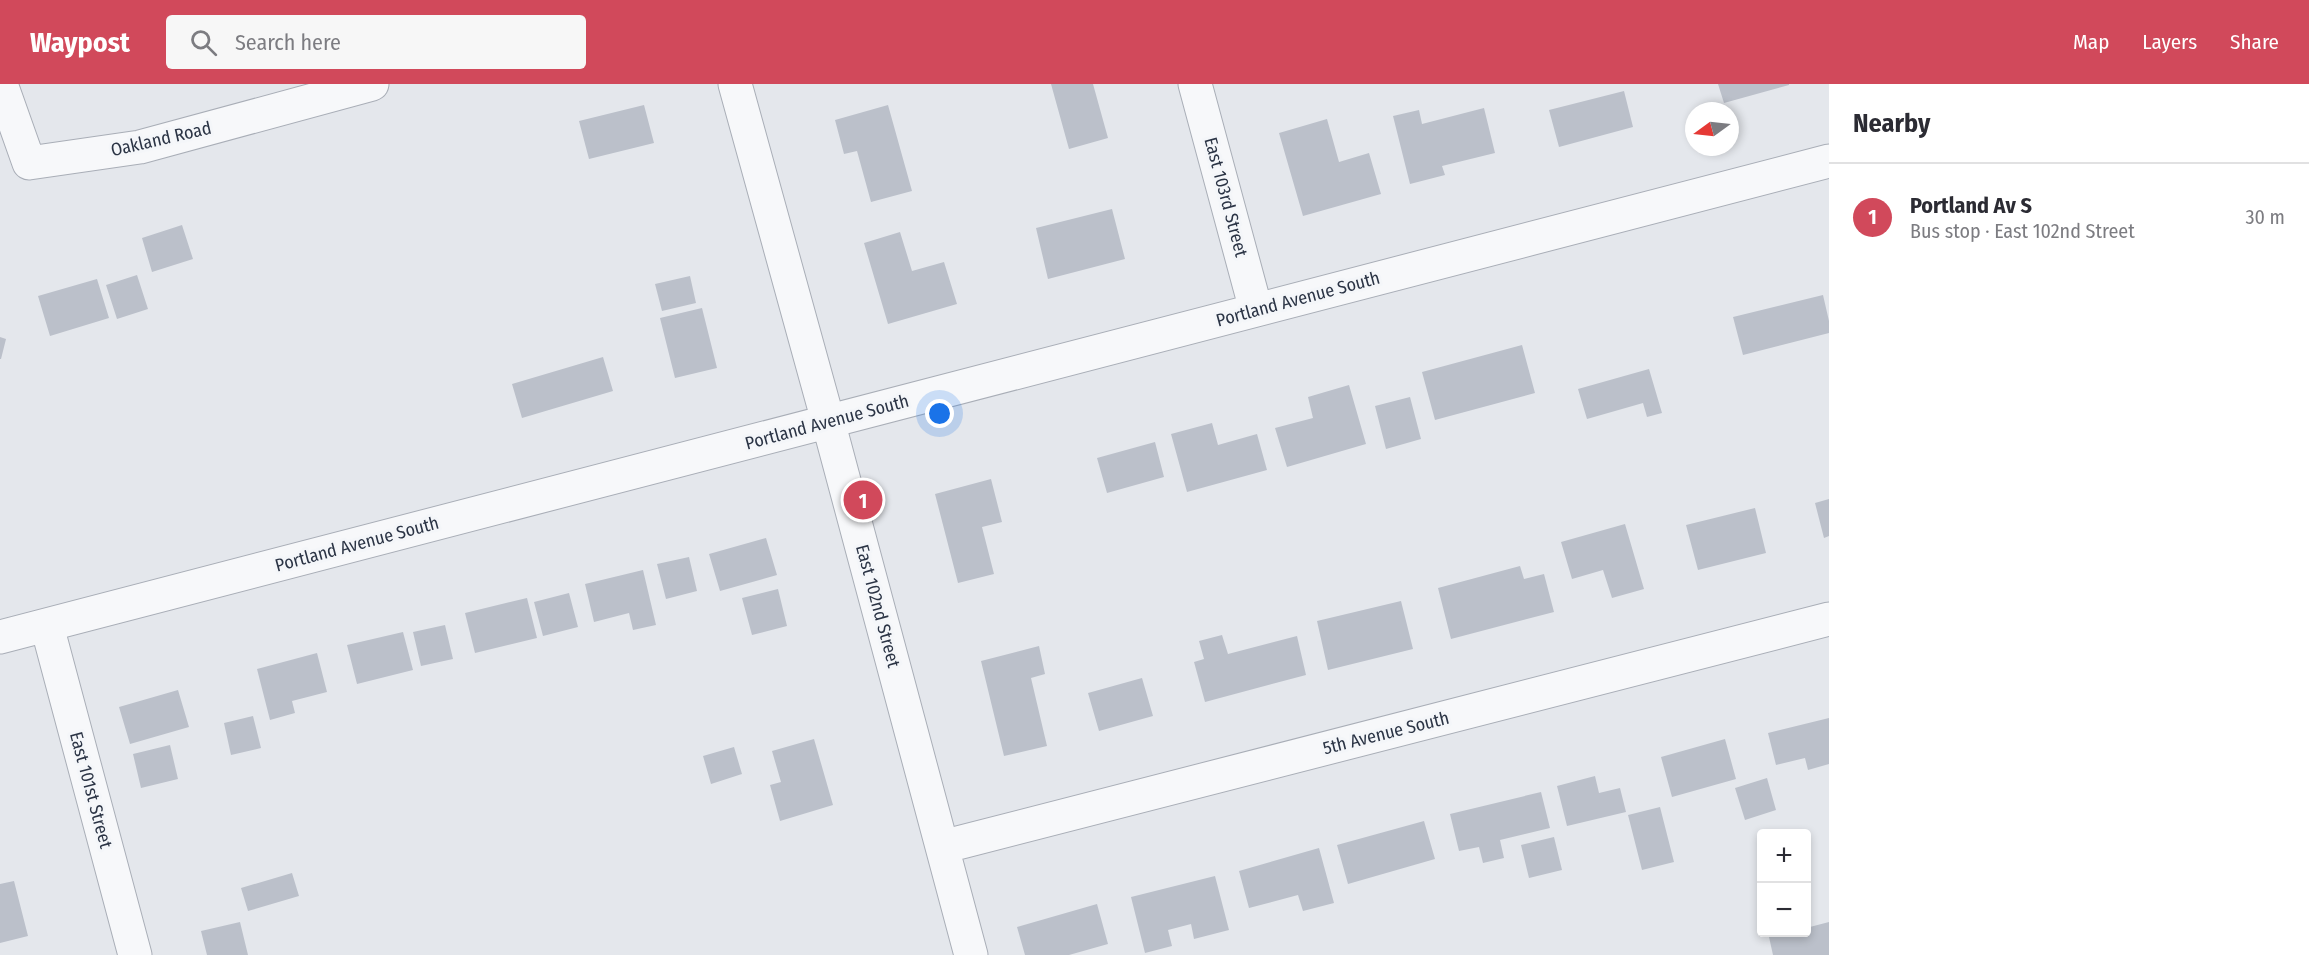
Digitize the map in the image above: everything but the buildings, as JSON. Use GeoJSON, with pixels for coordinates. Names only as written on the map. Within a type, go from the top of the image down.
{"type":"FeatureCollection","features":[{"type":"Feature","properties":{"kind":"street","name":"Oakland Road"},"geometry":{"type":"LineString","coordinates":[[1,84],[29,163],[140,147],[372,84]]}},
{"type":"Feature","properties":{"kind":"street","name":"East 102nd Street"},"geometry":{"type":"LineString","coordinates":[[735,84],[971,955]]}},
{"type":"Feature","properties":{"kind":"street","name":"East 103rd Street"},"geometry":{"type":"LineString","coordinates":[[1195,84],[1256,310]]}},
{"type":"Feature","properties":{"kind":"street","name":"Portland Avenue South"},"geometry":{"type":"LineString","coordinates":[[0,638],[1829,160]]}},
{"type":"Feature","properties":{"kind":"street","name":"5th Avenue South"},"geometry":{"type":"LineString","coordinates":[[942,847],[1829,619]]}},
{"type":"Feature","properties":{"kind":"street","name":"East 101st Street"},"geometry":{"type":"LineString","coordinates":[[47,626],[135,955]]}},
{"type":"Feature","properties":{"kind":"place","name":"Portland Av S"},"geometry":{"type":"Point","coordinates":[863,500]}}]}
